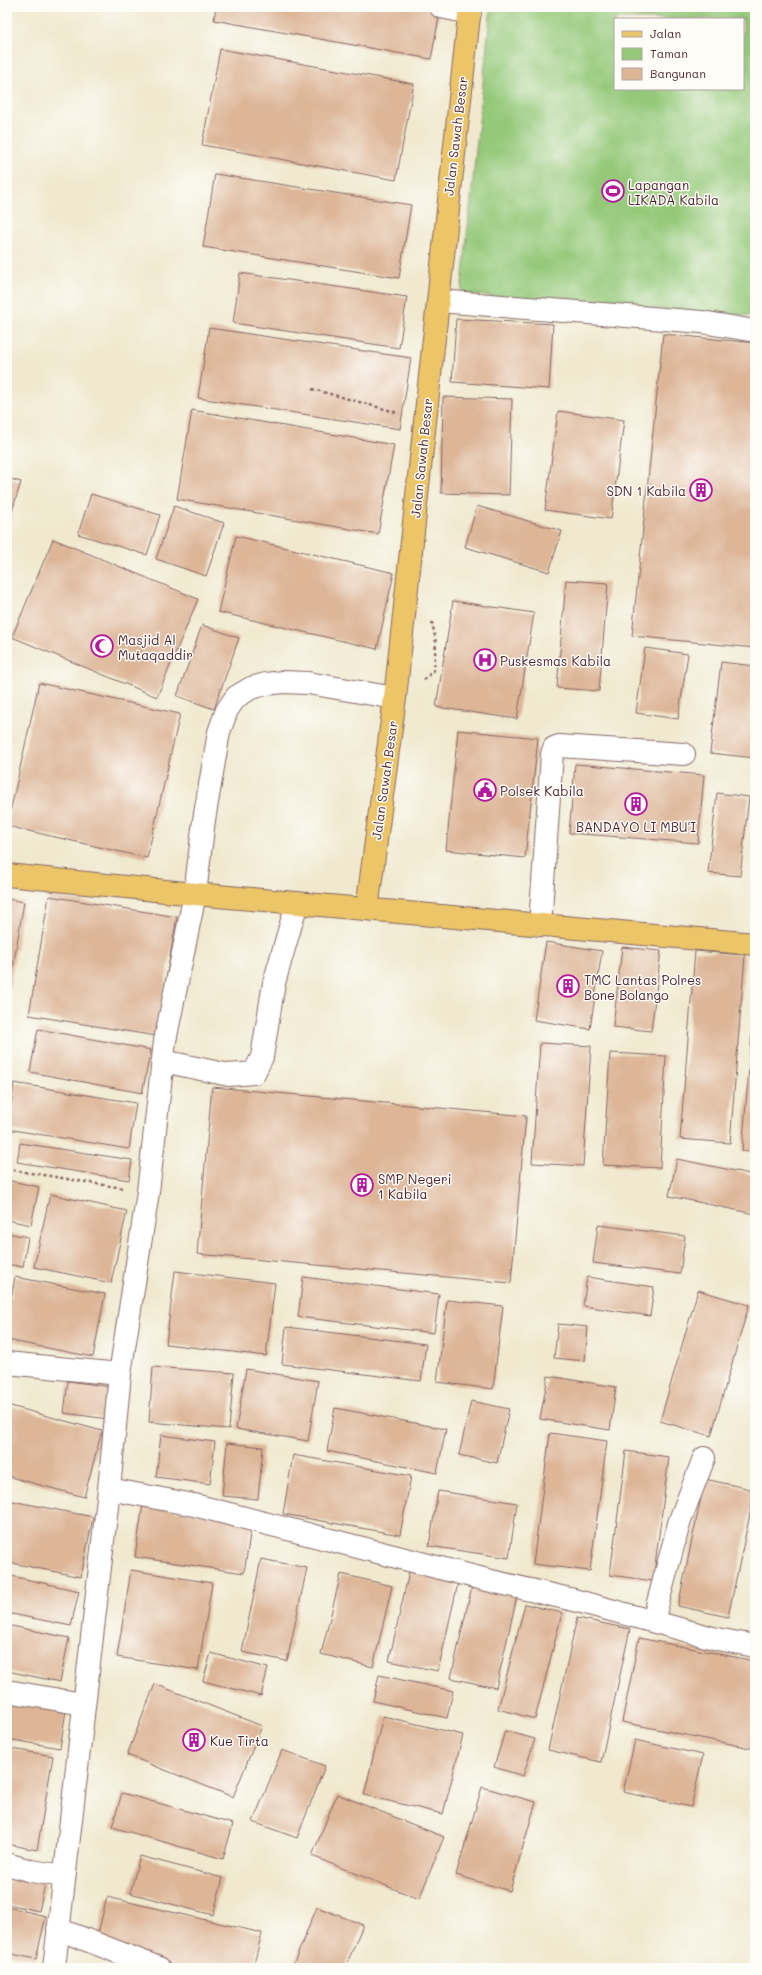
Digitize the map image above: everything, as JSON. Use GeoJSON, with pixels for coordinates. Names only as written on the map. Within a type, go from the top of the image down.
{"type":"FeatureCollection","features":[{"type":"Feature","properties":{"kind":"main road","name":"Jalan Sawah Besar"},"geometry":{"type":"LineString","coordinates":[[367,909],[395,698],[439,301],[443,245],[470,10]]}},
{"type":"Feature","properties":{"kind":"main road"},"geometry":{"type":"LineString","coordinates":[[7,875],[195,894],[755,944]]}},
{"type":"Feature","properties":{"kind":"street"},"geometry":{"type":"LineString","coordinates":[[441,7],[470,10]]}},
{"type":"Feature","properties":{"kind":"street"},"geometry":{"type":"LineString","coordinates":[[439,301],[702,322],[755,331]]}},
{"type":"Feature","properties":{"kind":"street"},"geometry":{"type":"LineString","coordinates":[[54,1968],[83,1704],[109,1489],[120,1374],[148,1192],[165,1041],[195,894],[204,820],[219,732],[227,710],[236,698],[251,688],[283,682],[308,683],[395,698]]}},
{"type":"Feature","properties":{"kind":"street"},"geometry":{"type":"LineString","coordinates":[[540,925],[552,754],[554,748],[559,746],[684,754]]}},
{"type":"Feature","properties":{"kind":"street"},"geometry":{"type":"LineString","coordinates":[[163,1061],[229,1076],[254,1074],[262,1057],[274,983],[297,903]]}},
{"type":"Feature","properties":{"kind":"street"},"geometry":{"type":"LineString","coordinates":[[7,1363],[120,1374]]}},
{"type":"Feature","properties":{"kind":"street"},"geometry":{"type":"LineString","coordinates":[[653,1621],[680,1520],[704,1458]]}},
{"type":"Feature","properties":{"kind":"street"},"geometry":{"type":"LineString","coordinates":[[109,1489],[194,1504],[653,1621],[717,1639],[755,1646]]}},
{"type":"Feature","properties":{"kind":"street"},"geometry":{"type":"LineString","coordinates":[[7,1691],[83,1704]]}},
{"type":"Feature","properties":{"kind":"street"},"geometry":{"type":"LineString","coordinates":[[7,1864],[31,1871],[64,1876]]}},
{"type":"Feature","properties":{"kind":"street"},"geometry":{"type":"LineString","coordinates":[[58,1929],[159,1968]]}},
{"type":"Feature","properties":{"kind":"path"},"geometry":{"type":"LineString","coordinates":[[312,389],[425,420]]}},
{"type":"Feature","properties":{"kind":"path"},"geometry":{"type":"LineString","coordinates":[[7,1169],[148,1192]]}},
{"type":"Feature","properties":{"kind":"green space","name":"Lapangan LIKADA Kabila"},"geometry":{"type":"Polygon","coordinates":[[[491,7],[755,7],[755,316],[461,294],[491,7]]]}},
{"type":"Feature","properties":{"kind":"building"},"geometry":{"type":"Polygon","coordinates":[[[216,7],[441,7],[431,59],[214,20],[216,7]]]}},
{"type":"Feature","properties":{"kind":"building"},"geometry":{"type":"Polygon","coordinates":[[[220,49],[414,84],[396,180],[202,145],[220,49]]]}},
{"type":"Feature","properties":{"kind":"building"},"geometry":{"type":"Polygon","coordinates":[[[215,174],[411,205],[399,278],[203,247],[215,174]]]}},
{"type":"Feature","properties":{"kind":"building"},"geometry":{"type":"Polygon","coordinates":[[[240,273],[407,297],[399,348],[233,323],[240,273]]]}},
{"type":"Feature","properties":{"kind":"building"},"geometry":{"type":"Polygon","coordinates":[[[456,319],[553,324],[549,389],[452,382],[456,319]]]}},
{"type":"Feature","properties":{"kind":"building"},"geometry":{"type":"Polygon","coordinates":[[[209,328],[411,358],[400,429],[198,398],[209,328]]]}},
{"type":"Feature","properties":{"kind":"building","name":"SDN 1 Kabila"},"geometry":{"type":"Polygon","coordinates":[[[663,334],[755,343],[755,648],[632,636],[663,334]]]}},
{"type":"Feature","properties":{"kind":"building"},"geometry":{"type":"Polygon","coordinates":[[[443,397],[512,399],[509,495],[441,493],[443,397]]]}},
{"type":"Feature","properties":{"kind":"building"},"geometry":{"type":"Polygon","coordinates":[[[192,410],[394,445],[378,534],[177,499],[192,410]]]}},
{"type":"Feature","properties":{"kind":"building"},"geometry":{"type":"Polygon","coordinates":[[[558,411],[624,420],[611,519],[545,510],[558,411]]]}},
{"type":"Feature","properties":{"kind":"building"},"geometry":{"type":"Polygon","coordinates":[[[7,478],[21,482],[7,527],[7,478]]]}},
{"type":"Feature","properties":{"kind":"building"},"geometry":{"type":"Polygon","coordinates":[[[91,494],[160,515],[147,555],[78,534],[91,494]]]}},
{"type":"Feature","properties":{"kind":"building"},"geometry":{"type":"Polygon","coordinates":[[[174,506],[224,523],[206,576],[156,559],[174,506]]]}},
{"type":"Feature","properties":{"kind":"building"},"geometry":{"type":"Polygon","coordinates":[[[477,506],[562,531],[549,572],[465,547],[477,506]]]}},
{"type":"Feature","properties":{"kind":"building"},"geometry":{"type":"Polygon","coordinates":[[[236,536],[394,573],[377,649],[218,612],[236,536]]]}},
{"type":"Feature","properties":{"kind":"building"},"geometry":{"type":"Polygon","coordinates":[[[53,539],[198,599],[157,697],[12,637],[53,539]]]}},
{"type":"Feature","properties":{"kind":"building"},"geometry":{"type":"Polygon","coordinates":[[[566,580],[608,583],[599,691],[557,688],[566,580]]]}},
{"type":"Feature","properties":{"kind":"building","name":"Puskesmas Kabila"},"geometry":{"type":"Polygon","coordinates":[[[453,601],[534,613],[517,719],[436,707],[453,601]]]}},
{"type":"Feature","properties":{"kind":"building"},"geometry":{"type":"Polygon","coordinates":[[[202,625],[239,638],[214,709],[177,696],[202,625]]]}},
{"type":"Feature","properties":{"kind":"building"},"geometry":{"type":"Polygon","coordinates":[[[645,648],[688,654],[678,719],[636,713],[645,648]]]}},
{"type":"Feature","properties":{"kind":"building"},"geometry":{"type":"Polygon","coordinates":[[[721,662],[755,666],[755,758],[710,753],[721,662]]]}},
{"type":"Feature","properties":{"kind":"building"},"geometry":{"type":"Polygon","coordinates":[[[39,683],[180,714],[147,858],[7,826],[39,683]]]}},
{"type":"Feature","properties":{"kind":"building"},"geometry":{"type":"Polygon","coordinates":[[[458,730],[538,738],[525,858],[446,850],[458,730]]]}},
{"type":"Feature","properties":{"kind":"building","name":"BANDAYO LI MBU'I"},"geometry":{"type":"Polygon","coordinates":[[[575,764],[704,775],[698,843],[569,833],[575,764]]]}},
{"type":"Feature","properties":{"kind":"building"},"geometry":{"type":"Polygon","coordinates":[[[717,793],[749,797],[740,876],[708,873],[717,793]]]}},
{"type":"Feature","properties":{"kind":"building"},"geometry":{"type":"Polygon","coordinates":[[[49,896],[177,917],[156,1036],[29,1015],[49,896]]]}},
{"type":"Feature","properties":{"kind":"building"},"geometry":{"type":"Polygon","coordinates":[[[7,899],[24,902],[8,997],[7,997],[7,899]]]}},
{"type":"Feature","properties":{"kind":"building","name":"TMC Lantas Polres Bone Bolango"},"geometry":{"type":"Polygon","coordinates":[[[546,942],[602,951],[590,1029],[534,1020],[546,942]]]}},
{"type":"Feature","properties":{"kind":"building"},"geometry":{"type":"Polygon","coordinates":[[[622,947],[661,951],[651,1031],[613,1027],[622,947]]]}},
{"type":"Feature","properties":{"kind":"building"},"geometry":{"type":"Polygon","coordinates":[[[695,951],[745,955],[730,1143],[680,1139],[695,951]]]}},
{"type":"Feature","properties":{"kind":"building"},"geometry":{"type":"Polygon","coordinates":[[[755,1009],[755,1152],[742,1151],[755,1009]]]}},
{"type":"Feature","properties":{"kind":"building"},"geometry":{"type":"Polygon","coordinates":[[[38,1029],[151,1050],[142,1093],[30,1072],[38,1029]]]}},
{"type":"Feature","properties":{"kind":"building"},"geometry":{"type":"Polygon","coordinates":[[[540,1043],[591,1046],[583,1166],[532,1163],[540,1043]]]}},
{"type":"Feature","properties":{"kind":"building"},"geometry":{"type":"Polygon","coordinates":[[[610,1053],[666,1056],[660,1168],[603,1165],[610,1053]]]}},
{"type":"Feature","properties":{"kind":"building"},"geometry":{"type":"Polygon","coordinates":[[[14,1083],[136,1103],[129,1149],[7,1129],[14,1083]]]}},
{"type":"Feature","properties":{"kind":"building","name":"SMP Negeri 1 Kabila"},"geometry":{"type":"Polygon","coordinates":[[[212,1087],[526,1116],[511,1283],[197,1254],[212,1087]]]}},
{"type":"Feature","properties":{"kind":"building"},"geometry":{"type":"Polygon","coordinates":[[[20,1143],[132,1160],[129,1180],[17,1162],[20,1143]]]}},
{"type":"Feature","properties":{"kind":"building"},"geometry":{"type":"Polygon","coordinates":[[[677,1159],[755,1175],[755,1214],[669,1196],[677,1159]]]}},
{"type":"Feature","properties":{"kind":"building"},"geometry":{"type":"Polygon","coordinates":[[[7,1180],[39,1187],[31,1225],[7,1220],[7,1180]]]}},
{"type":"Feature","properties":{"kind":"building"},"geometry":{"type":"Polygon","coordinates":[[[50,1194],[127,1211],[111,1283],[34,1267],[50,1194]]]}},
{"type":"Feature","properties":{"kind":"building"},"geometry":{"type":"Polygon","coordinates":[[[598,1225],[685,1236],[680,1274],[593,1263],[598,1225]]]}},
{"type":"Feature","properties":{"kind":"building"},"geometry":{"type":"Polygon","coordinates":[[[7,1233],[28,1237],[23,1267],[7,1264],[7,1233]]]}},
{"type":"Feature","properties":{"kind":"building"},"geometry":{"type":"Polygon","coordinates":[[[175,1271],[275,1283],[266,1356],[166,1344],[175,1271]]]}},
{"type":"Feature","properties":{"kind":"building"},"geometry":{"type":"Polygon","coordinates":[[[15,1277],[105,1294],[93,1357],[7,1340],[7,1321],[15,1277]]]}},
{"type":"Feature","properties":{"kind":"building"},"geometry":{"type":"Polygon","coordinates":[[[303,1277],[439,1294],[434,1333],[298,1317],[303,1277]]]}},
{"type":"Feature","properties":{"kind":"building"},"geometry":{"type":"Polygon","coordinates":[[[587,1277],[654,1287],[650,1316],[583,1306],[587,1277]]]}},
{"type":"Feature","properties":{"kind":"building"},"geometry":{"type":"Polygon","coordinates":[[[698,1290],[749,1305],[711,1436],[660,1421],[698,1290]]]}},
{"type":"Feature","properties":{"kind":"building"},"geometry":{"type":"Polygon","coordinates":[[[447,1300],[503,1306],[493,1389],[437,1382],[447,1300]]]}},
{"type":"Feature","properties":{"kind":"building"},"geometry":{"type":"Polygon","coordinates":[[[558,1324],[588,1327],[585,1361],[554,1358],[558,1324]]]}},
{"type":"Feature","properties":{"kind":"building"},"geometry":{"type":"Polygon","coordinates":[[[286,1327],[426,1344],[421,1381],[282,1364],[286,1327]]]}},
{"type":"Feature","properties":{"kind":"building"},"geometry":{"type":"Polygon","coordinates":[[[153,1367],[234,1373],[229,1429],[149,1422],[153,1367]]]}},
{"type":"Feature","properties":{"kind":"building"},"geometry":{"type":"Polygon","coordinates":[[[246,1369],[318,1381],[308,1441],[236,1429],[246,1369]]]}},
{"type":"Feature","properties":{"kind":"building"},"geometry":{"type":"Polygon","coordinates":[[[548,1376],[616,1387],[610,1430],[540,1419],[548,1376]]]}},
{"type":"Feature","properties":{"kind":"building"},"geometry":{"type":"Polygon","coordinates":[[[68,1381],[112,1387],[108,1419],[64,1413],[68,1381]]]}},
{"type":"Feature","properties":{"kind":"building"},"geometry":{"type":"Polygon","coordinates":[[[471,1401],[509,1409],[497,1463],[459,1455],[471,1401]]]}},
{"type":"Feature","properties":{"kind":"building"},"geometry":{"type":"Polygon","coordinates":[[[7,1405],[102,1431],[84,1497],[7,1476],[7,1405]]]}},
{"type":"Feature","properties":{"kind":"building"},"geometry":{"type":"Polygon","coordinates":[[[335,1408],[446,1429],[437,1473],[327,1451],[335,1408]]]}},
{"type":"Feature","properties":{"kind":"building"},"geometry":{"type":"Polygon","coordinates":[[[550,1433],[607,1441],[590,1571],[533,1564],[550,1433]]]}},
{"type":"Feature","properties":{"kind":"building"},"geometry":{"type":"Polygon","coordinates":[[[161,1435],[215,1442],[210,1484],[156,1477],[161,1435]]]}},
{"type":"Feature","properties":{"kind":"building"},"geometry":{"type":"Polygon","coordinates":[[[227,1443],[263,1447],[258,1499],[222,1496],[227,1443]]]}},
{"type":"Feature","properties":{"kind":"building"},"geometry":{"type":"Polygon","coordinates":[[[626,1451],[669,1457],[653,1581],[610,1575],[626,1451]]]}},
{"type":"Feature","properties":{"kind":"building"},"geometry":{"type":"Polygon","coordinates":[[[293,1455],[411,1476],[400,1535],[283,1514],[293,1455]]]}},
{"type":"Feature","properties":{"kind":"building"},"geometry":{"type":"Polygon","coordinates":[[[705,1479],[755,1490],[728,1617],[678,1606],[705,1479]]]}},
{"type":"Feature","properties":{"kind":"building"},"geometry":{"type":"Polygon","coordinates":[[[438,1491],[517,1503],[509,1558],[429,1546],[438,1491]]]}},
{"type":"Feature","properties":{"kind":"building"},"geometry":{"type":"Polygon","coordinates":[[[7,1500],[93,1517],[81,1577],[7,1562],[7,1500]]]}},
{"type":"Feature","properties":{"kind":"building"},"geometry":{"type":"Polygon","coordinates":[[[143,1505],[252,1522],[244,1573],[135,1557],[143,1505]]]}},
{"type":"Feature","properties":{"kind":"building"},"geometry":{"type":"Polygon","coordinates":[[[261,1559],[307,1568],[287,1661],[242,1652],[261,1559]]]}},
{"type":"Feature","properties":{"kind":"building"},"geometry":{"type":"Polygon","coordinates":[[[131,1570],[212,1583],[198,1670],[117,1657],[131,1570]]]}},
{"type":"Feature","properties":{"kind":"building"},"geometry":{"type":"Polygon","coordinates":[[[409,1572],[458,1583],[438,1671],[389,1661],[409,1572]]]}},
{"type":"Feature","properties":{"kind":"building"},"geometry":{"type":"Polygon","coordinates":[[[341,1574],[392,1586],[373,1667],[321,1654],[341,1574]]]}},
{"type":"Feature","properties":{"kind":"building"},"geometry":{"type":"Polygon","coordinates":[[[7,1575],[79,1591],[71,1626],[7,1613],[7,1575]]]}},
{"type":"Feature","properties":{"kind":"building"},"geometry":{"type":"Polygon","coordinates":[[[472,1586],[517,1596],[496,1688],[451,1678],[472,1586]]]}},
{"type":"Feature","properties":{"kind":"building"},"geometry":{"type":"Polygon","coordinates":[[[525,1604],[562,1613],[535,1719],[498,1709],[525,1604]]]}},
{"type":"Feature","properties":{"kind":"building"},"geometry":{"type":"Polygon","coordinates":[[[577,1618],[630,1629],[601,1762],[548,1750],[577,1618]]]}},
{"type":"Feature","properties":{"kind":"building"},"geometry":{"type":"Polygon","coordinates":[[[7,1625],[69,1638],[60,1682],[7,1671],[7,1625]]]}},
{"type":"Feature","properties":{"kind":"building"},"geometry":{"type":"Polygon","coordinates":[[[639,1638],[755,1661],[755,1749],[622,1722],[639,1638]]]}},
{"type":"Feature","properties":{"kind":"building"},"geometry":{"type":"Polygon","coordinates":[[[211,1653],[268,1668],[261,1696],[203,1681],[211,1653]]]}},
{"type":"Feature","properties":{"kind":"building"},"geometry":{"type":"Polygon","coordinates":[[[379,1675],[453,1691],[447,1718],[373,1701],[379,1675]]]}},
{"type":"Feature","properties":{"kind":"building","name":"Kue Tirta"},"geometry":{"type":"Polygon","coordinates":[[[155,1684],[262,1726],[233,1797],[127,1755],[155,1684]]]}},
{"type":"Feature","properties":{"kind":"building"},"geometry":{"type":"Polygon","coordinates":[[[7,1701],[66,1711],[60,1748],[7,1739],[7,1701]]]}},
{"type":"Feature","properties":{"kind":"building"},"geometry":{"type":"Polygon","coordinates":[[[383,1716],[463,1735],[443,1814],[364,1795],[383,1716]]]}},
{"type":"Feature","properties":{"kind":"building"},"geometry":{"type":"Polygon","coordinates":[[[505,1731],[535,1739],[523,1776],[494,1767],[505,1731]]]}},
{"type":"Feature","properties":{"kind":"building"},"geometry":{"type":"Polygon","coordinates":[[[635,1740],[703,1755],[691,1807],[623,1792],[635,1740]]]}},
{"type":"Feature","properties":{"kind":"building"},"geometry":{"type":"Polygon","coordinates":[[[7,1748],[53,1756],[37,1850],[7,1844],[7,1748]]]}},
{"type":"Feature","properties":{"kind":"building"},"geometry":{"type":"Polygon","coordinates":[[[282,1750],[325,1766],[297,1838],[253,1822],[282,1750]]]}},
{"type":"Feature","properties":{"kind":"building"},"geometry":{"type":"Polygon","coordinates":[[[482,1787],[536,1802],[510,1891],[456,1875],[482,1787]]]}},
{"type":"Feature","properties":{"kind":"building"},"geometry":{"type":"Polygon","coordinates":[[[122,1793],[233,1824],[223,1859],[112,1827],[122,1793]]]}},
{"type":"Feature","properties":{"kind":"building"},"geometry":{"type":"Polygon","coordinates":[[[337,1794],[444,1837],[419,1899],[312,1856],[337,1794]]]}},
{"type":"Feature","properties":{"kind":"building"},"geometry":{"type":"Polygon","coordinates":[[[140,1856],[223,1878],[213,1915],[130,1893],[140,1856]]]}},
{"type":"Feature","properties":{"kind":"building"},"geometry":{"type":"Polygon","coordinates":[[[11,1872],[46,1880],[39,1911],[7,1904],[7,1892],[11,1872]]]}},
{"type":"Feature","properties":{"kind":"building"},"geometry":{"type":"Polygon","coordinates":[[[107,1897],[262,1933],[253,1968],[187,1968],[95,1946],[107,1897]]]}},
{"type":"Feature","properties":{"kind":"building"},"geometry":{"type":"Polygon","coordinates":[[[7,1907],[46,1916],[36,1959],[7,1953],[7,1907]]]}},
{"type":"Feature","properties":{"kind":"building"},"geometry":{"type":"Polygon","coordinates":[[[317,1907],[363,1925],[345,1968],[300,1968],[293,1965],[317,1907]]]}},
{"type":"Feature","properties":{"kind":"place","name":"Lapangan LIKADA Kabila"},"geometry":{"type":"Point","coordinates":[613,191]}},
{"type":"Feature","properties":{"kind":"place","name":"SDN 1 Kabila"},"geometry":{"type":"Point","coordinates":[701,490]}},
{"type":"Feature","properties":{"kind":"place","name":"Masjid Al Mutaqaddir"},"geometry":{"type":"Point","coordinates":[102,646]}},
{"type":"Feature","properties":{"kind":"place","name":"Puskesmas Kabila"},"geometry":{"type":"Point","coordinates":[485,660]}},
{"type":"Feature","properties":{"kind":"place","name":"Polsek Kabila"},"geometry":{"type":"Point","coordinates":[485,790]}},
{"type":"Feature","properties":{"kind":"place","name":"BANDAYO LI MBU'I"},"geometry":{"type":"Point","coordinates":[636,804]}},
{"type":"Feature","properties":{"kind":"place","name":"TMC Lantas Polres Bone Bolango"},"geometry":{"type":"Point","coordinates":[568,986]}},
{"type":"Feature","properties":{"kind":"place","name":"SMP Negeri 1 Kabila"},"geometry":{"type":"Point","coordinates":[362,1185]}},
{"type":"Feature","properties":{"kind":"place","name":"Kue Tirta"},"geometry":{"type":"Point","coordinates":[194,1740]}}]}
